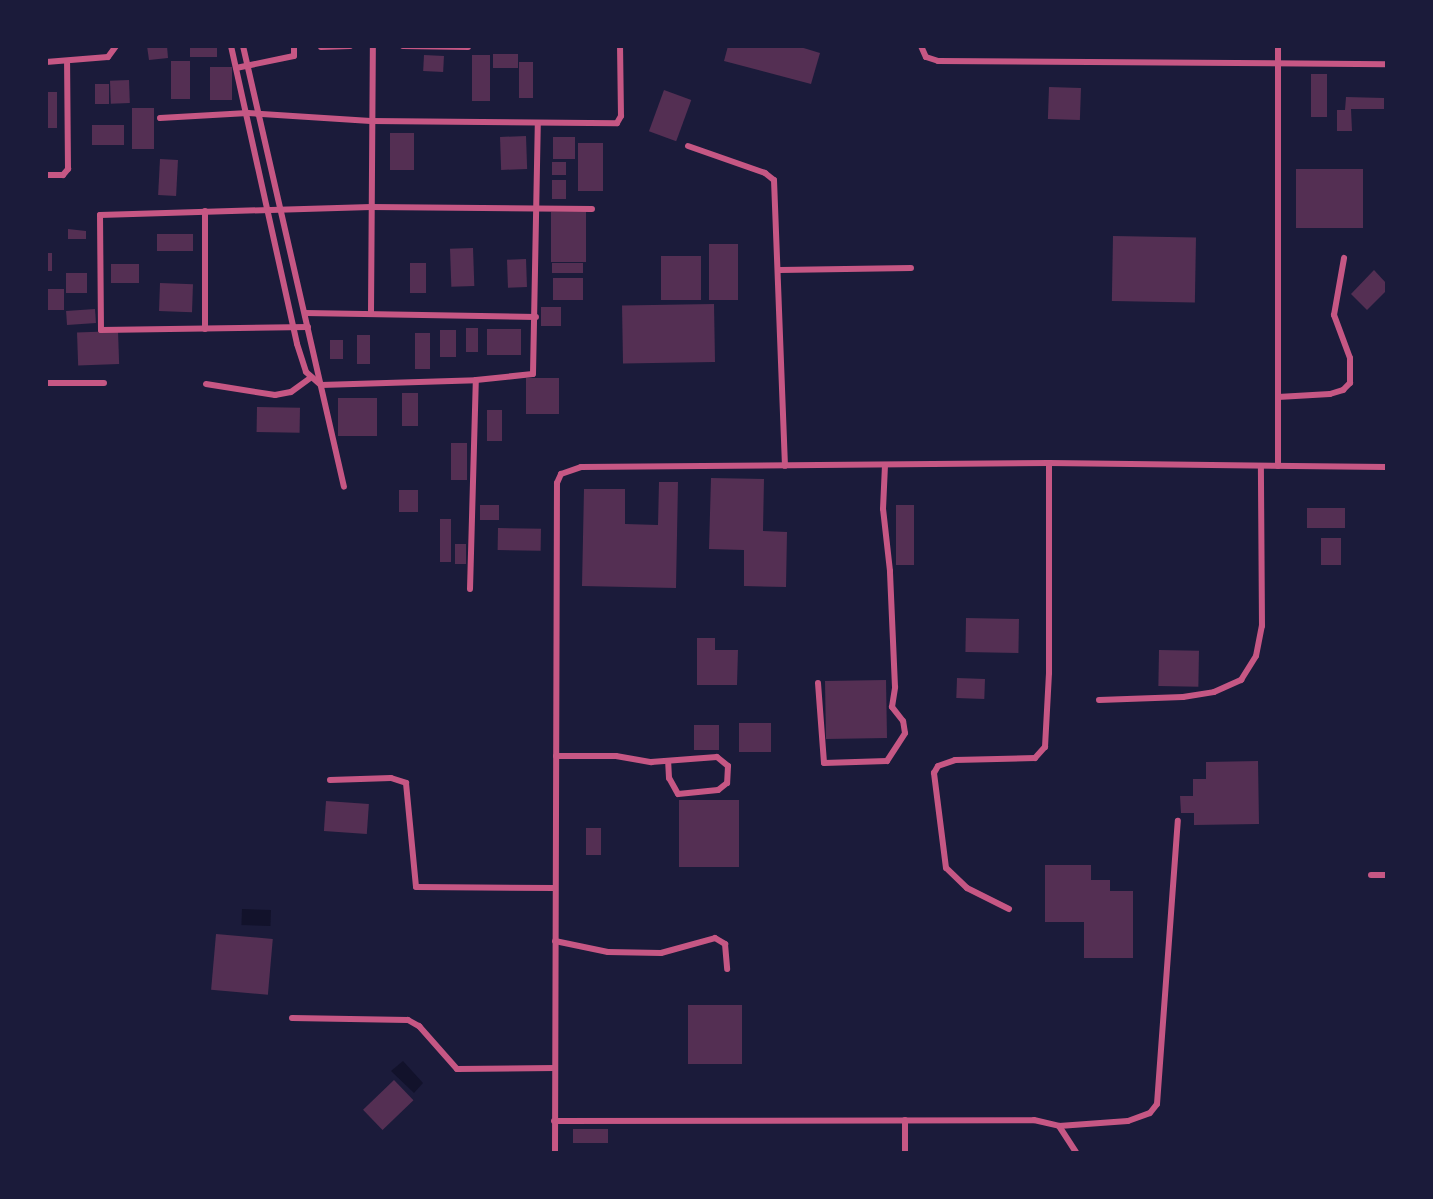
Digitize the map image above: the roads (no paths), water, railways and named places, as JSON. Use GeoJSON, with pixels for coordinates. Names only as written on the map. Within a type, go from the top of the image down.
{"type":"FeatureCollection","features":[{"type":"Feature","properties":{"kind":"street"},"geometry":{"type":"LineString","coordinates":[[46,62],[108,57],[116,46]]}},
{"type":"Feature","properties":{"kind":"street"},"geometry":{"type":"LineString","coordinates":[[231,46],[248,113],[293,328],[310,378],[321,385],[476,380],[533,374],[536,317],[538,124]]}},
{"type":"Feature","properties":{"kind":"street"},"geometry":{"type":"LineString","coordinates":[[243,46],[261,113],[344,487]]}},
{"type":"Feature","properties":{"kind":"street"},"geometry":{"type":"LineString","coordinates":[[236,68],[294,56],[294,46]]}},
{"type":"Feature","properties":{"kind":"street"},"geometry":{"type":"LineString","coordinates":[[321,47],[350,46]]}},
{"type":"Feature","properties":{"kind":"street"},"geometry":{"type":"LineString","coordinates":[[371,313],[371,121],[374,46]]}},
{"type":"Feature","properties":{"kind":"street"},"geometry":{"type":"LineString","coordinates":[[403,46],[468,47]]}},
{"type":"Feature","properties":{"kind":"street"},"geometry":{"type":"LineString","coordinates":[[160,118],[261,113],[371,121],[538,124],[620,122],[620,46]]}},
{"type":"Feature","properties":{"kind":"street"},"geometry":{"type":"LineString","coordinates":[[921,46],[926,57],[938,61],[1386,64]]}},
{"type":"Feature","properties":{"kind":"street"},"geometry":{"type":"LineString","coordinates":[[1278,46],[1278,466]]}},
{"type":"Feature","properties":{"kind":"street"},"geometry":{"type":"LineString","coordinates":[[46,174],[63,174],[68,169],[67,61]]}},
{"type":"Feature","properties":{"kind":"street"},"geometry":{"type":"LineString","coordinates":[[688,146],[765,172],[774,180],[780,270],[785,466]]}},
{"type":"Feature","properties":{"kind":"street"},"geometry":{"type":"LineString","coordinates":[[308,327],[100,329],[98,218],[105,213],[371,207],[592,209]]}},
{"type":"Feature","properties":{"kind":"street"},"geometry":{"type":"LineString","coordinates":[[205,211],[205,329]]}},
{"type":"Feature","properties":{"kind":"street"},"geometry":{"type":"LineString","coordinates":[[1278,397],[1330,394],[1343,390],[1350,383],[1350,358],[1334,315],[1344,258]]}},
{"type":"Feature","properties":{"kind":"street"},"geometry":{"type":"LineString","coordinates":[[780,270],[910,268]]}},
{"type":"Feature","properties":{"kind":"street"},"geometry":{"type":"LineString","coordinates":[[305,313],[536,317]]}},
{"type":"Feature","properties":{"kind":"street"},"geometry":{"type":"LineString","coordinates":[[206,384],[275,395],[291,392],[310,378]]}},
{"type":"Feature","properties":{"kind":"street"},"geometry":{"type":"LineString","coordinates":[[470,589],[476,380]]}},
{"type":"Feature","properties":{"kind":"street"},"geometry":{"type":"LineString","coordinates":[[46,383],[104,383]]}},
{"type":"Feature","properties":{"kind":"street"},"geometry":{"type":"LineString","coordinates":[[555,1152],[557,483],[561,474],[581,467],[1049,463],[1386,467]]}},
{"type":"Feature","properties":{"kind":"street"},"geometry":{"type":"LineString","coordinates":[[1009,909],[967,888],[946,868],[934,773],[939,766],[955,760],[1035,758],[1045,747],[1049,673],[1049,463]]}},
{"type":"Feature","properties":{"kind":"street"},"geometry":{"type":"LineString","coordinates":[[818,683],[824,763],[887,762],[904,733],[903,721],[892,707],[895,687],[891,571],[883,509],[885,465]]}},
{"type":"Feature","properties":{"kind":"street"},"geometry":{"type":"LineString","coordinates":[[1099,700],[1183,697],[1214,692],[1241,680],[1256,656],[1262,626],[1261,466]]}},
{"type":"Feature","properties":{"kind":"street"},"geometry":{"type":"LineString","coordinates":[[556,756],[668,761],[704,756],[722,758],[728,766],[727,783],[718,790],[678,794],[669,778],[668,761]]}},
{"type":"Feature","properties":{"kind":"street"},"geometry":{"type":"LineString","coordinates":[[330,780],[391,778],[406,783],[416,887],[555,888]]}},
{"type":"Feature","properties":{"kind":"street"},"geometry":{"type":"LineString","coordinates":[[554,1121],[1034,1120],[1059,1126],[1128,1121],[1150,1113],[1157,1104],[1178,821]]}},
{"type":"Feature","properties":{"kind":"street"},"geometry":{"type":"LineString","coordinates":[[1371,875],[1386,875]]}},
{"type":"Feature","properties":{"kind":"street"},"geometry":{"type":"LineString","coordinates":[[555,941],[608,952],[661,953],[715,938],[725,944],[727,969]]}},
{"type":"Feature","properties":{"kind":"street"},"geometry":{"type":"LineString","coordinates":[[292,1018],[408,1020],[419,1026],[457,1068],[555,1068]]}},
{"type":"Feature","properties":{"kind":"street"},"geometry":{"type":"LineString","coordinates":[[905,1120],[905,1152]]}},
{"type":"Feature","properties":{"kind":"street"},"geometry":{"type":"LineString","coordinates":[[1059,1126],[1076,1152]]}}]}
